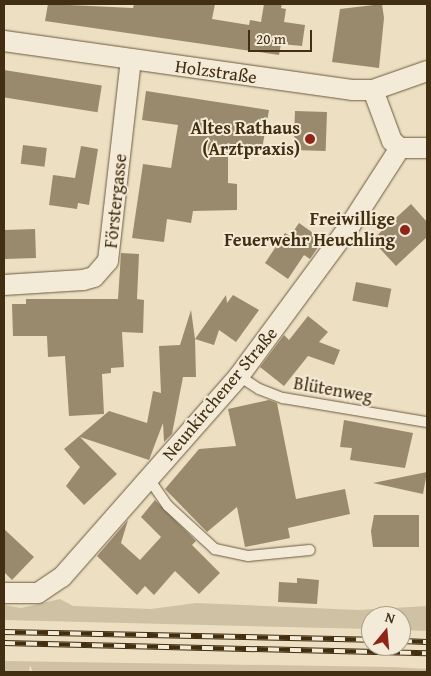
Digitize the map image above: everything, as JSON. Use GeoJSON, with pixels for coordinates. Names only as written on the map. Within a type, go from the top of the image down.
{"type":"FeatureCollection","features":[{"type":"Feature","properties":{"kind":"street","name":"Holzstraße"},"geometry":{"type":"LineString","coordinates":[[4,40],[131,59],[373,90],[427,71]]}},
{"type":"Feature","properties":{"kind":"street","name":"Förstergasse"},"geometry":{"type":"LineString","coordinates":[[4,285],[83,280],[94,276],[108,261],[131,59]]}},
{"type":"Feature","properties":{"kind":"street"},"geometry":{"type":"LineString","coordinates":[[373,90],[385,131],[400,148],[427,148]]}},
{"type":"Feature","properties":{"kind":"street","name":"Neunkirchener Straße"},"geometry":{"type":"LineString","coordinates":[[4,593],[23,596],[51,586],[149,479],[239,376],[351,224],[400,148]]}},
{"type":"Feature","properties":{"kind":"lane","name":"Blütenweg"},"geometry":{"type":"LineString","coordinates":[[239,376],[259,389],[283,398],[427,422]]}},
{"type":"Feature","properties":{"kind":"lane"},"geometry":{"type":"LineString","coordinates":[[149,479],[168,506],[215,549],[248,556],[310,550]]}},
{"type":"Feature","properties":{"kind":"shaded area"},"geometry":{"type":"Polygon","coordinates":[[[60,599],[73,606],[151,609],[196,603],[361,610],[361,629],[4,620],[4,605],[21,608],[60,599]]]}},
{"type":"Feature","properties":{"kind":"shaded area"},"geometry":{"type":"Polygon","coordinates":[[[427,606],[427,631],[411,630],[411,607],[427,606]]]}},
{"type":"Feature","properties":{"kind":"shaded area"},"geometry":{"type":"Polygon","coordinates":[[[4,661],[392,667],[427,669],[427,672],[33,672],[30,665],[29,672],[4,672],[4,661]]]}},
{"type":"Feature","properties":{"kind":"building"},"geometry":{"type":"Polygon","coordinates":[[[48,4],[133,8],[134,4],[215,4],[212,19],[249,25],[250,20],[261,22],[264,4],[282,4],[281,8],[286,9],[284,22],[305,25],[302,46],[281,44],[279,55],[45,21],[48,4]]]}},
{"type":"Feature","properties":{"kind":"building"},"geometry":{"type":"Polygon","coordinates":[[[382,4],[384,18],[379,68],[332,62],[340,9],[382,4]]]}},
{"type":"Feature","properties":{"kind":"building"},"geometry":{"type":"Polygon","coordinates":[[[4,70],[102,85],[98,112],[4,97],[4,70]]]}},
{"type":"Feature","properties":{"kind":"building"},"geometry":{"type":"Polygon","coordinates":[[[146,91],[269,110],[262,149],[228,148],[228,183],[237,184],[237,210],[193,211],[191,223],[167,219],[164,242],[132,238],[143,164],[171,168],[178,125],[142,120],[146,91]]]}},
{"type":"Feature","properties":{"kind":"building","name":"Altes Rathaus (Arztpraxis)"},"geometry":{"type":"Polygon","coordinates":[[[295,111],[327,112],[326,151],[294,150],[295,111]]]}},
{"type":"Feature","properties":{"kind":"building"},"geometry":{"type":"Polygon","coordinates":[[[23,145],[47,148],[45,167],[21,164],[23,145]]]}},
{"type":"Feature","properties":{"kind":"building"},"geometry":{"type":"Polygon","coordinates":[[[81,146],[98,149],[89,205],[78,203],[77,209],[49,205],[53,175],[75,178],[81,146]]]}},
{"type":"Feature","properties":{"kind":"building","name":"Freiwillige Feuerwehr Heuchling"},"geometry":{"type":"Polygon","coordinates":[[[411,204],[427,222],[427,237],[396,266],[372,240],[411,204]]]}},
{"type":"Feature","properties":{"kind":"building"},"geometry":{"type":"Polygon","coordinates":[[[299,223],[323,240],[310,259],[304,255],[288,279],[265,263],[285,233],[290,236],[299,223]]]}},
{"type":"Feature","properties":{"kind":"building"},"geometry":{"type":"Polygon","coordinates":[[[35,229],[36,258],[5,259],[4,230],[35,229]]]}},
{"type":"Feature","properties":{"kind":"building"},"geometry":{"type":"Polygon","coordinates":[[[121,253],[139,254],[137,299],[144,300],[143,333],[122,332],[124,367],[111,368],[111,373],[102,374],[104,414],[69,416],[65,356],[48,357],[47,336],[13,336],[12,304],[26,304],[26,299],[118,299],[121,253]]]}},
{"type":"Feature","properties":{"kind":"building"},"geometry":{"type":"Polygon","coordinates":[[[356,282],[391,289],[388,308],[352,301],[356,282]]]}},
{"type":"Feature","properties":{"kind":"building"},"geometry":{"type":"Polygon","coordinates":[[[226,295],[227,303],[233,295],[259,310],[236,342],[219,330],[214,345],[195,339],[226,295]]]}},
{"type":"Feature","properties":{"kind":"building"},"geometry":{"type":"Polygon","coordinates":[[[191,310],[195,339],[196,377],[183,377],[172,434],[164,442],[163,423],[149,460],[80,437],[117,474],[84,505],[66,486],[80,467],[64,449],[109,411],[147,423],[153,391],[161,393],[159,346],[180,345],[191,310]]]}},
{"type":"Feature","properties":{"kind":"building"},"geometry":{"type":"Polygon","coordinates":[[[308,316],[328,332],[319,342],[340,350],[334,365],[308,356],[284,386],[260,367],[284,335],[289,340],[308,316]]]}},
{"type":"Feature","properties":{"kind":"building"},"geometry":{"type":"Polygon","coordinates":[[[269,400],[277,403],[296,499],[345,489],[350,514],[288,528],[290,538],[245,547],[237,507],[207,532],[165,489],[199,449],[236,446],[228,409],[269,400]]]}},
{"type":"Feature","properties":{"kind":"building"},"geometry":{"type":"Polygon","coordinates":[[[344,420],[413,433],[405,468],[350,460],[352,448],[340,447],[344,420]]]}},
{"type":"Feature","properties":{"kind":"building"},"geometry":{"type":"Polygon","coordinates":[[[427,472],[423,494],[373,483],[427,472]]]}},
{"type":"Feature","properties":{"kind":"building"},"geometry":{"type":"Polygon","coordinates":[[[155,500],[196,541],[192,545],[220,573],[199,594],[175,571],[154,595],[145,586],[137,595],[97,556],[128,520],[121,543],[140,560],[161,537],[141,517],[155,500]]]}},
{"type":"Feature","properties":{"kind":"building"},"geometry":{"type":"Polygon","coordinates":[[[374,515],[419,515],[419,547],[373,547],[371,531],[374,515]]]}},
{"type":"Feature","properties":{"kind":"building"},"geometry":{"type":"Polygon","coordinates":[[[4,529],[34,557],[12,580],[4,572],[4,529]]]}},
{"type":"Feature","properties":{"kind":"building"},"geometry":{"type":"Polygon","coordinates":[[[297,578],[319,580],[317,604],[278,602],[279,582],[297,583],[297,578]]]}},
{"type":"Feature","properties":{"kind":"railway"},"geometry":{"type":"LineString","coordinates":[[4,632],[361,640]]}},
{"type":"Feature","properties":{"kind":"railway"},"geometry":{"type":"LineString","coordinates":[[411,641],[427,642]]}},
{"type":"Feature","properties":{"kind":"railway"},"geometry":{"type":"LineString","coordinates":[[4,643],[427,653]]}},
{"type":"Feature","properties":{"kind":"place","name":"Altes Rathaus (Arztpraxis)"},"geometry":{"type":"Point","coordinates":[310,139]}},
{"type":"Feature","properties":{"kind":"place","name":"Freiwillige Feuerwehr Heuchling"},"geometry":{"type":"Point","coordinates":[405,230]}}]}
